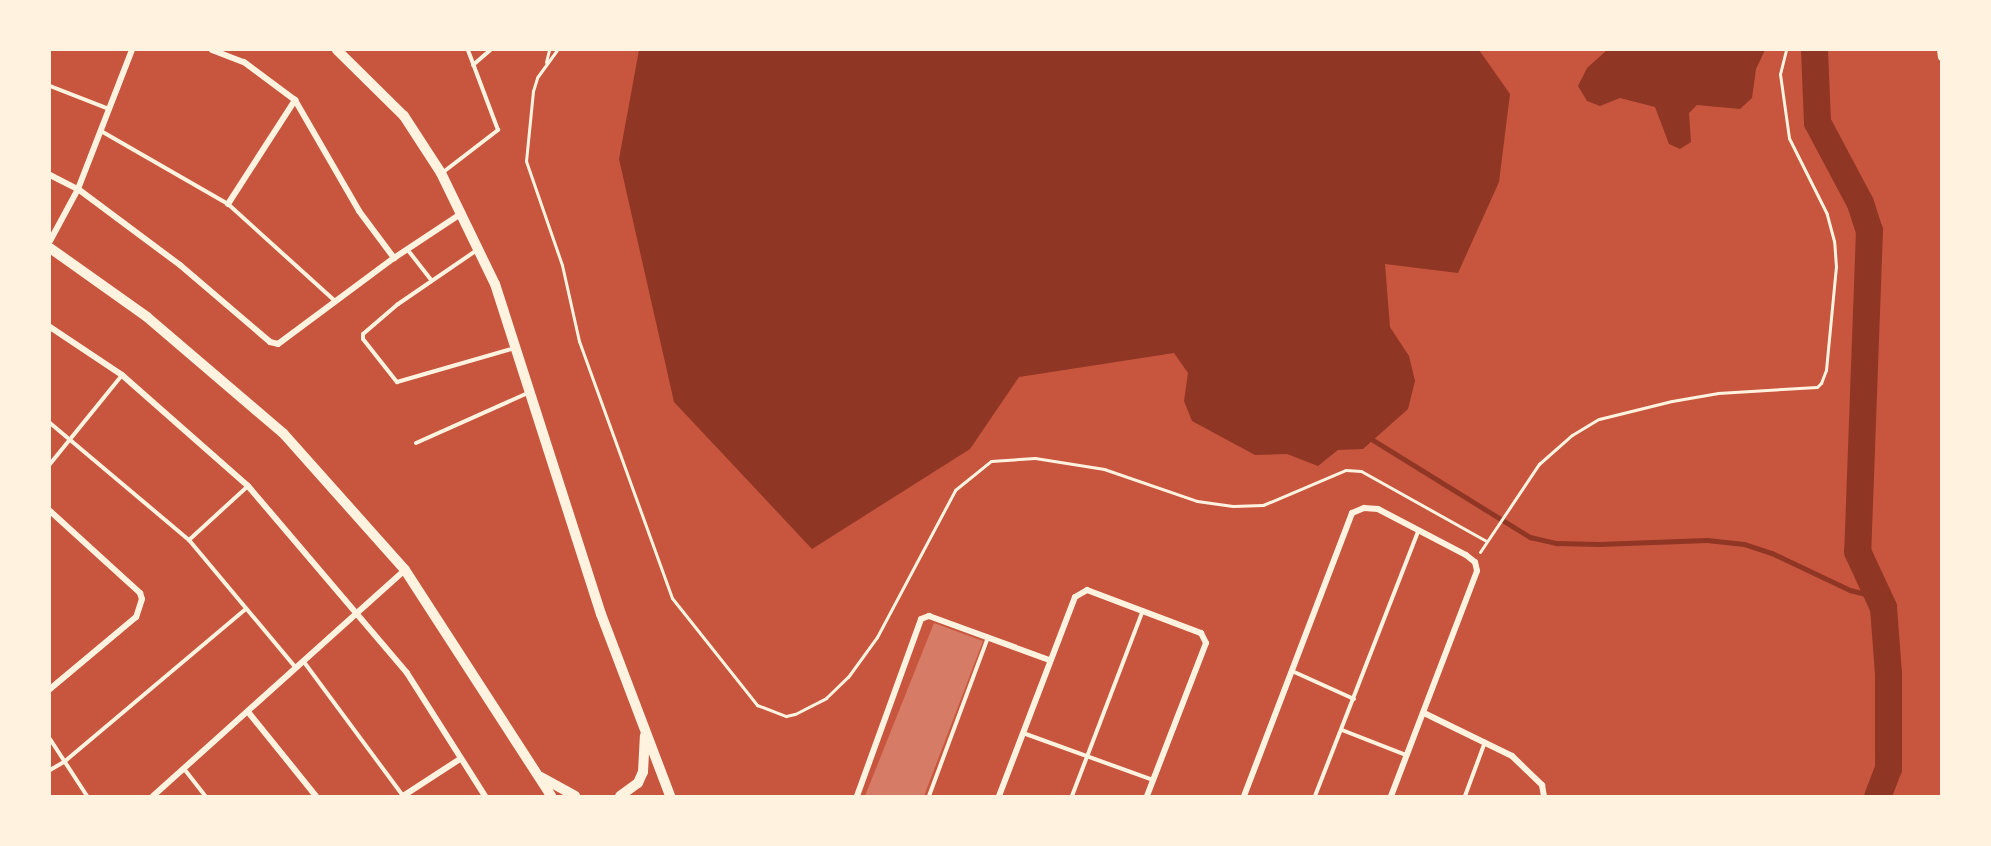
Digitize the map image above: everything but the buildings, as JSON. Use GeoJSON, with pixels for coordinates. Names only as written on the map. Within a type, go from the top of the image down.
{"type":"FeatureCollection","features":[{"type":"Feature","properties":{"kind":"main road"},"geometry":{"type":"LineString","coordinates":[[338,50],[404,116],[441,173],[495,284],[601,615],[670,796]]}},
{"type":"Feature","properties":{"kind":"main road"},"geometry":{"type":"LineString","coordinates":[[50,248],[147,317],[283,433],[405,570],[550,796]]}},
{"type":"Feature","properties":{"kind":"main road"},"geometry":{"type":"LineString","coordinates":[[620,796],[638,783],[643,772],[645,730]]}},
{"type":"Feature","properties":{"kind":"main road"},"geometry":{"type":"LineString","coordinates":[[535,773],[575,796]]}},
{"type":"Feature","properties":{"kind":"street"},"geometry":{"type":"LineString","coordinates":[[50,241],[78,189],[132,50]]}},
{"type":"Feature","properties":{"kind":"street"},"geometry":{"type":"LineString","coordinates":[[212,50],[244,62],[295,100],[359,211],[394,258]]}},
{"type":"Feature","properties":{"kind":"street"},"geometry":{"type":"LineString","coordinates":[[1941,50],[1941,57]]}},
{"type":"Feature","properties":{"kind":"street"},"geometry":{"type":"LineString","coordinates":[[228,204],[295,100]]}},
{"type":"Feature","properties":{"kind":"street"},"geometry":{"type":"LineString","coordinates":[[50,176],[78,189],[180,265],[270,342],[278,344],[288,339],[334,300],[462,213]]}},
{"type":"Feature","properties":{"kind":"street"},"geometry":{"type":"LineString","coordinates":[[50,327],[122,375],[248,486],[358,613],[406,673],[484,796]]}},
{"type":"Feature","properties":{"kind":"street"},"geometry":{"type":"LineString","coordinates":[[1244,796],[1352,513],[1378,509],[1475,562],[1477,571],[1408,756],[1390,796]]}},
{"type":"Feature","properties":{"kind":"street"},"geometry":{"type":"LineString","coordinates":[[50,511],[140,593],[142,599],[136,617],[50,689]]}},
{"type":"Feature","properties":{"kind":"street"},"geometry":{"type":"LineString","coordinates":[[153,796],[185,770],[405,570]]}},
{"type":"Feature","properties":{"kind":"street"},"geometry":{"type":"LineString","coordinates":[[999,796],[1049,660],[1075,597],[1087,590],[1201,633],[1206,643],[1147,796]]}},
{"type":"Feature","properties":{"kind":"street"},"geometry":{"type":"LineString","coordinates":[[857,796],[915,628],[921,619],[929,616],[1049,660]]}},
{"type":"Feature","properties":{"kind":"street"},"geometry":{"type":"LineString","coordinates":[[249,712],[316,796]]}},
{"type":"Feature","properties":{"kind":"street"},"geometry":{"type":"LineString","coordinates":[[1424,713],[1512,756],[1544,794]]}},
{"type":"Feature","properties":{"kind":"street"},"geometry":{"type":"LineString","coordinates":[[403,796],[460,759]]}},
{"type":"Feature","properties":{"kind":"lane"},"geometry":{"type":"LineString","coordinates":[[441,173],[498,130],[468,50]]}},
{"type":"Feature","properties":{"kind":"lane"},"geometry":{"type":"LineString","coordinates":[[473,65],[490,50]]}},
{"type":"Feature","properties":{"kind":"lane"},"geometry":{"type":"LineString","coordinates":[[50,86],[109,109]]}},
{"type":"Feature","properties":{"kind":"lane"},"geometry":{"type":"LineString","coordinates":[[101,131],[228,204],[334,300]]}},
{"type":"Feature","properties":{"kind":"lane"},"geometry":{"type":"LineString","coordinates":[[407,249],[431,280]]}},
{"type":"Feature","properties":{"kind":"lane"},"geometry":{"type":"LineString","coordinates":[[478,249],[431,280],[363,334],[394,381],[516,348]]}},
{"type":"Feature","properties":{"kind":"lane"},"geometry":{"type":"LineString","coordinates":[[50,464],[122,375]]}},
{"type":"Feature","properties":{"kind":"lane"},"geometry":{"type":"LineString","coordinates":[[416,443],[529,392]]}},
{"type":"Feature","properties":{"kind":"lane"},"geometry":{"type":"LineString","coordinates":[[50,423],[70,437],[189,540],[296,668]]}},
{"type":"Feature","properties":{"kind":"lane"},"geometry":{"type":"LineString","coordinates":[[189,540],[248,486]]}},
{"type":"Feature","properties":{"kind":"lane"},"geometry":{"type":"LineString","coordinates":[[1315,796],[1418,532]]}},
{"type":"Feature","properties":{"kind":"lane"},"geometry":{"type":"LineString","coordinates":[[50,770],[64,762],[246,609]]}},
{"type":"Feature","properties":{"kind":"lane"},"geometry":{"type":"LineString","coordinates":[[1072,796],[1143,610]]}},
{"type":"Feature","properties":{"kind":"lane"},"geometry":{"type":"LineString","coordinates":[[929,796],[988,637]]}},
{"type":"Feature","properties":{"kind":"lane"},"geometry":{"type":"LineString","coordinates":[[304,662],[403,796]]}},
{"type":"Feature","properties":{"kind":"lane"},"geometry":{"type":"LineString","coordinates":[[1292,671],[1354,699]]}},
{"type":"Feature","properties":{"kind":"lane"},"geometry":{"type":"LineString","coordinates":[[1342,730],[1408,756]]}},
{"type":"Feature","properties":{"kind":"lane"},"geometry":{"type":"LineString","coordinates":[[1022,733],[1153,780]]}},
{"type":"Feature","properties":{"kind":"lane"},"geometry":{"type":"LineString","coordinates":[[50,740],[87,796]]}},
{"type":"Feature","properties":{"kind":"lane"},"geometry":{"type":"LineString","coordinates":[[1465,796],[1485,742]]}},
{"type":"Feature","properties":{"kind":"lane"},"geometry":{"type":"LineString","coordinates":[[185,770],[205,796]]}},
{"type":"Feature","properties":{"kind":"path"},"geometry":{"type":"LineString","coordinates":[[549,50],[533,91],[526,161],[562,265],[579,341],[672,598],[757,705],[786,716],[795,714],[826,698],[848,677],[877,637],[955,490],[991,461],[1035,458],[1104,469],[1197,501],[1233,506],[1263,505],[1346,470],[1361,471],[1486,541]]}},
{"type":"Feature","properties":{"kind":"path"},"geometry":{"type":"LineString","coordinates":[[545,64],[557,50]]}},
{"type":"Feature","properties":{"kind":"path"},"geometry":{"type":"LineString","coordinates":[[1475,562],[1490,532],[1539,464],[1572,435],[1599,419],[1672,401],[1718,393],[1817,387],[1821,383],[1826,370],[1835,278],[1834,241],[1827,214],[1789,138],[1780,74],[1786,50]]}},
{"type":"Feature","properties":{"kind":"shaded area"},"geometry":{"type":"Polygon","coordinates":[[[639,50],[1479,50],[1510,94],[1499,182],[1458,273],[1385,264],[1390,327],[1409,356],[1415,381],[1408,409],[1363,449],[1338,450],[1318,466],[1287,454],[1255,455],[1192,421],[1184,401],[1188,373],[1174,353],[1019,377],[970,449],[812,549],[674,402],[619,159],[639,50]]]}},
{"type":"Feature","properties":{"kind":"shaded area"},"geometry":{"type":"Polygon","coordinates":[[[1607,50],[1765,50],[1756,69],[1752,98],[1740,109],[1697,105],[1689,113],[1691,142],[1680,149],[1669,144],[1655,107],[1620,98],[1600,106],[1587,101],[1578,86],[1587,68],[1607,50]]]}},
{"type":"Feature","properties":{"kind":"waterway"},"geometry":{"type":"LineString","coordinates":[[1814,50],[1817,122],[1860,203],[1869,230],[1857,551],[1883,607],[1888,673],[1888,768],[1877,796]]}},
{"type":"Feature","properties":{"kind":"waterway"},"geometry":{"type":"LineString","coordinates":[[1373,440],[1530,537],[1557,543],[1599,544],[1707,540],[1744,544],[1772,553],[1850,590],[1879,597]]}}]}
